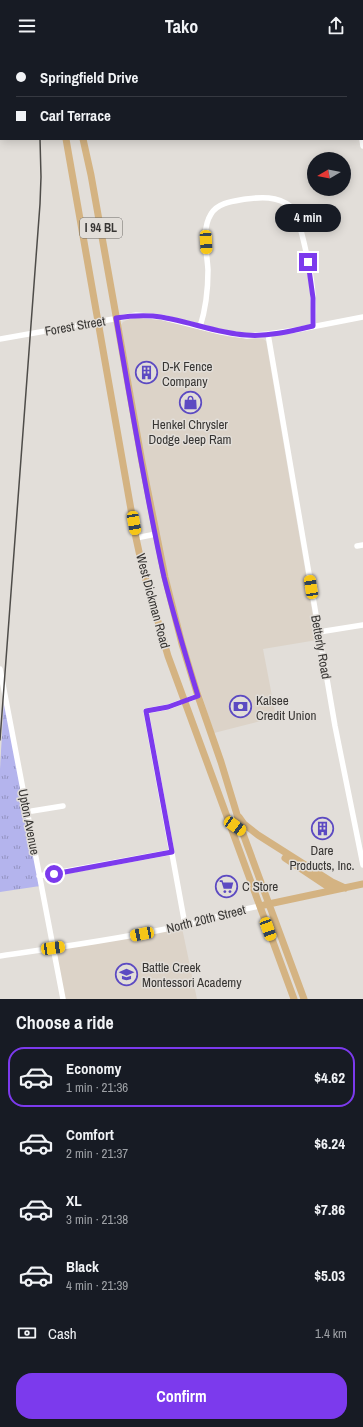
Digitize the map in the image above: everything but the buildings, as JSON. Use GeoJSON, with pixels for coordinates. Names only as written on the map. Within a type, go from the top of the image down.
{"type":"FeatureCollection","features":[{"type":"Feature","properties":{"kind":"main road","name":"West Dickman Road"},"geometry":{"type":"LineString","coordinates":[[66,140],[136,538],[152,603],[168,656],[184,701],[294,999]]}},
{"type":"Feature","properties":{"kind":"main road","name":"West Dickman Road"},"geometry":{"type":"LineString","coordinates":[[83,140],[92,175],[116,318],[164,577],[182,644],[242,831],[304,999]]}},
{"type":"Feature","properties":{"kind":"main road"},"geometry":{"type":"LineString","coordinates":[[237,813],[244,824],[258,835],[332,882],[345,888]]}},
{"type":"Feature","properties":{"kind":"main road"},"geometry":{"type":"LineString","coordinates":[[228,821],[333,890]]}},
{"type":"Feature","properties":{"kind":"main road","name":"North 20th Street"},"geometry":{"type":"LineString","coordinates":[[260,906],[363,884]]}},
{"type":"Feature","properties":{"kind":"street"},"geometry":{"type":"LineString","coordinates":[[200,327],[205,314],[207,295],[208,271],[205,232],[212,212],[219,206],[228,203],[264,197],[276,199],[291,207],[296,217],[310,271],[313,298],[313,326]]}},
{"type":"Feature","properties":{"kind":"street","name":"Forest Street"},"geometry":{"type":"LineString","coordinates":[[0,340],[136,315],[151,316],[247,336],[268,334],[363,317]]}},
{"type":"Feature","properties":{"kind":"street","name":"Betterly Road"},"geometry":{"type":"LineString","coordinates":[[268,334],[335,726],[363,865]]}},
{"type":"Feature","properties":{"kind":"street"},"geometry":{"type":"LineString","coordinates":[[136,538],[156,534]]}},
{"type":"Feature","properties":{"kind":"street"},"geometry":{"type":"LineString","coordinates":[[357,546],[363,545]]}},
{"type":"Feature","properties":{"kind":"street"},"geometry":{"type":"LineString","coordinates":[[319,632],[363,625]]}},
{"type":"Feature","properties":{"kind":"street","name":"Upton Avenue"},"geometry":{"type":"LineString","coordinates":[[0,669],[26,812],[63,999]]}},
{"type":"Feature","properties":{"kind":"street"},"geometry":{"type":"LineString","coordinates":[[185,925],[146,711],[168,707],[198,696]]}},
{"type":"Feature","properties":{"kind":"street"},"geometry":{"type":"LineString","coordinates":[[26,812],[63,806]]}},
{"type":"Feature","properties":{"kind":"street"},"geometry":{"type":"LineString","coordinates":[[39,876],[172,852]]}},
{"type":"Feature","properties":{"kind":"street","name":"North 20th Street"},"geometry":{"type":"LineString","coordinates":[[0,956],[127,936],[185,925],[236,910],[260,906]]}},
{"type":"Feature","properties":{"kind":"shaded area"},"geometry":{"type":"Polygon","coordinates":[[[144,318],[161,320],[230,337],[263,339],[266,341],[317,640],[263,649],[276,717],[214,733],[184,640],[156,525],[121,325],[129,319],[144,318]]]}},
{"type":"Feature","properties":{"kind":"shaded area","name":"Battle Creek Montessori Academy"},"geometry":{"type":"Polygon","coordinates":[[[182,928],[197,999],[65,999],[56,950],[182,928]]]}},
{"type":"Feature","properties":{"kind":"green space"},"geometry":{"type":"Polygon","coordinates":[[[4,699],[40,886],[0,892],[0,769],[4,699]]]}},
{"type":"Feature","properties":{"kind":"railway"},"geometry":{"type":"LineString","coordinates":[[0,740],[40,204],[40,140]]}},
{"type":"Feature","properties":{"kind":"place","name":"D-K Fence Company"},"geometry":{"type":"Point","coordinates":[147,373]}},
{"type":"Feature","properties":{"kind":"place","name":"Henkel Chrysler Dodge Jeep Ram"},"geometry":{"type":"Point","coordinates":[190,402]}},
{"type":"Feature","properties":{"kind":"place","name":"Kalsee Credit Union"},"geometry":{"type":"Point","coordinates":[241,707]}},
{"type":"Feature","properties":{"kind":"place","name":"Dare Products, Inc."},"geometry":{"type":"Point","coordinates":[322,828]}},
{"type":"Feature","properties":{"kind":"place","name":"C Store"},"geometry":{"type":"Point","coordinates":[226,886]}},
{"type":"Feature","properties":{"kind":"place","name":"Battle Creek Montessori Academy"},"geometry":{"type":"Point","coordinates":[126,974]}},
{"type":"Feature","properties":{"kind":"route"},"geometry":{"type":"LineString","coordinates":[[54,874],[172,852],[146,711],[168,707],[198,696],[164,577],[116,318],[136,315],[156,316],[221,332],[247,336],[296,330],[313,326],[313,298],[308,262]]}}]}
